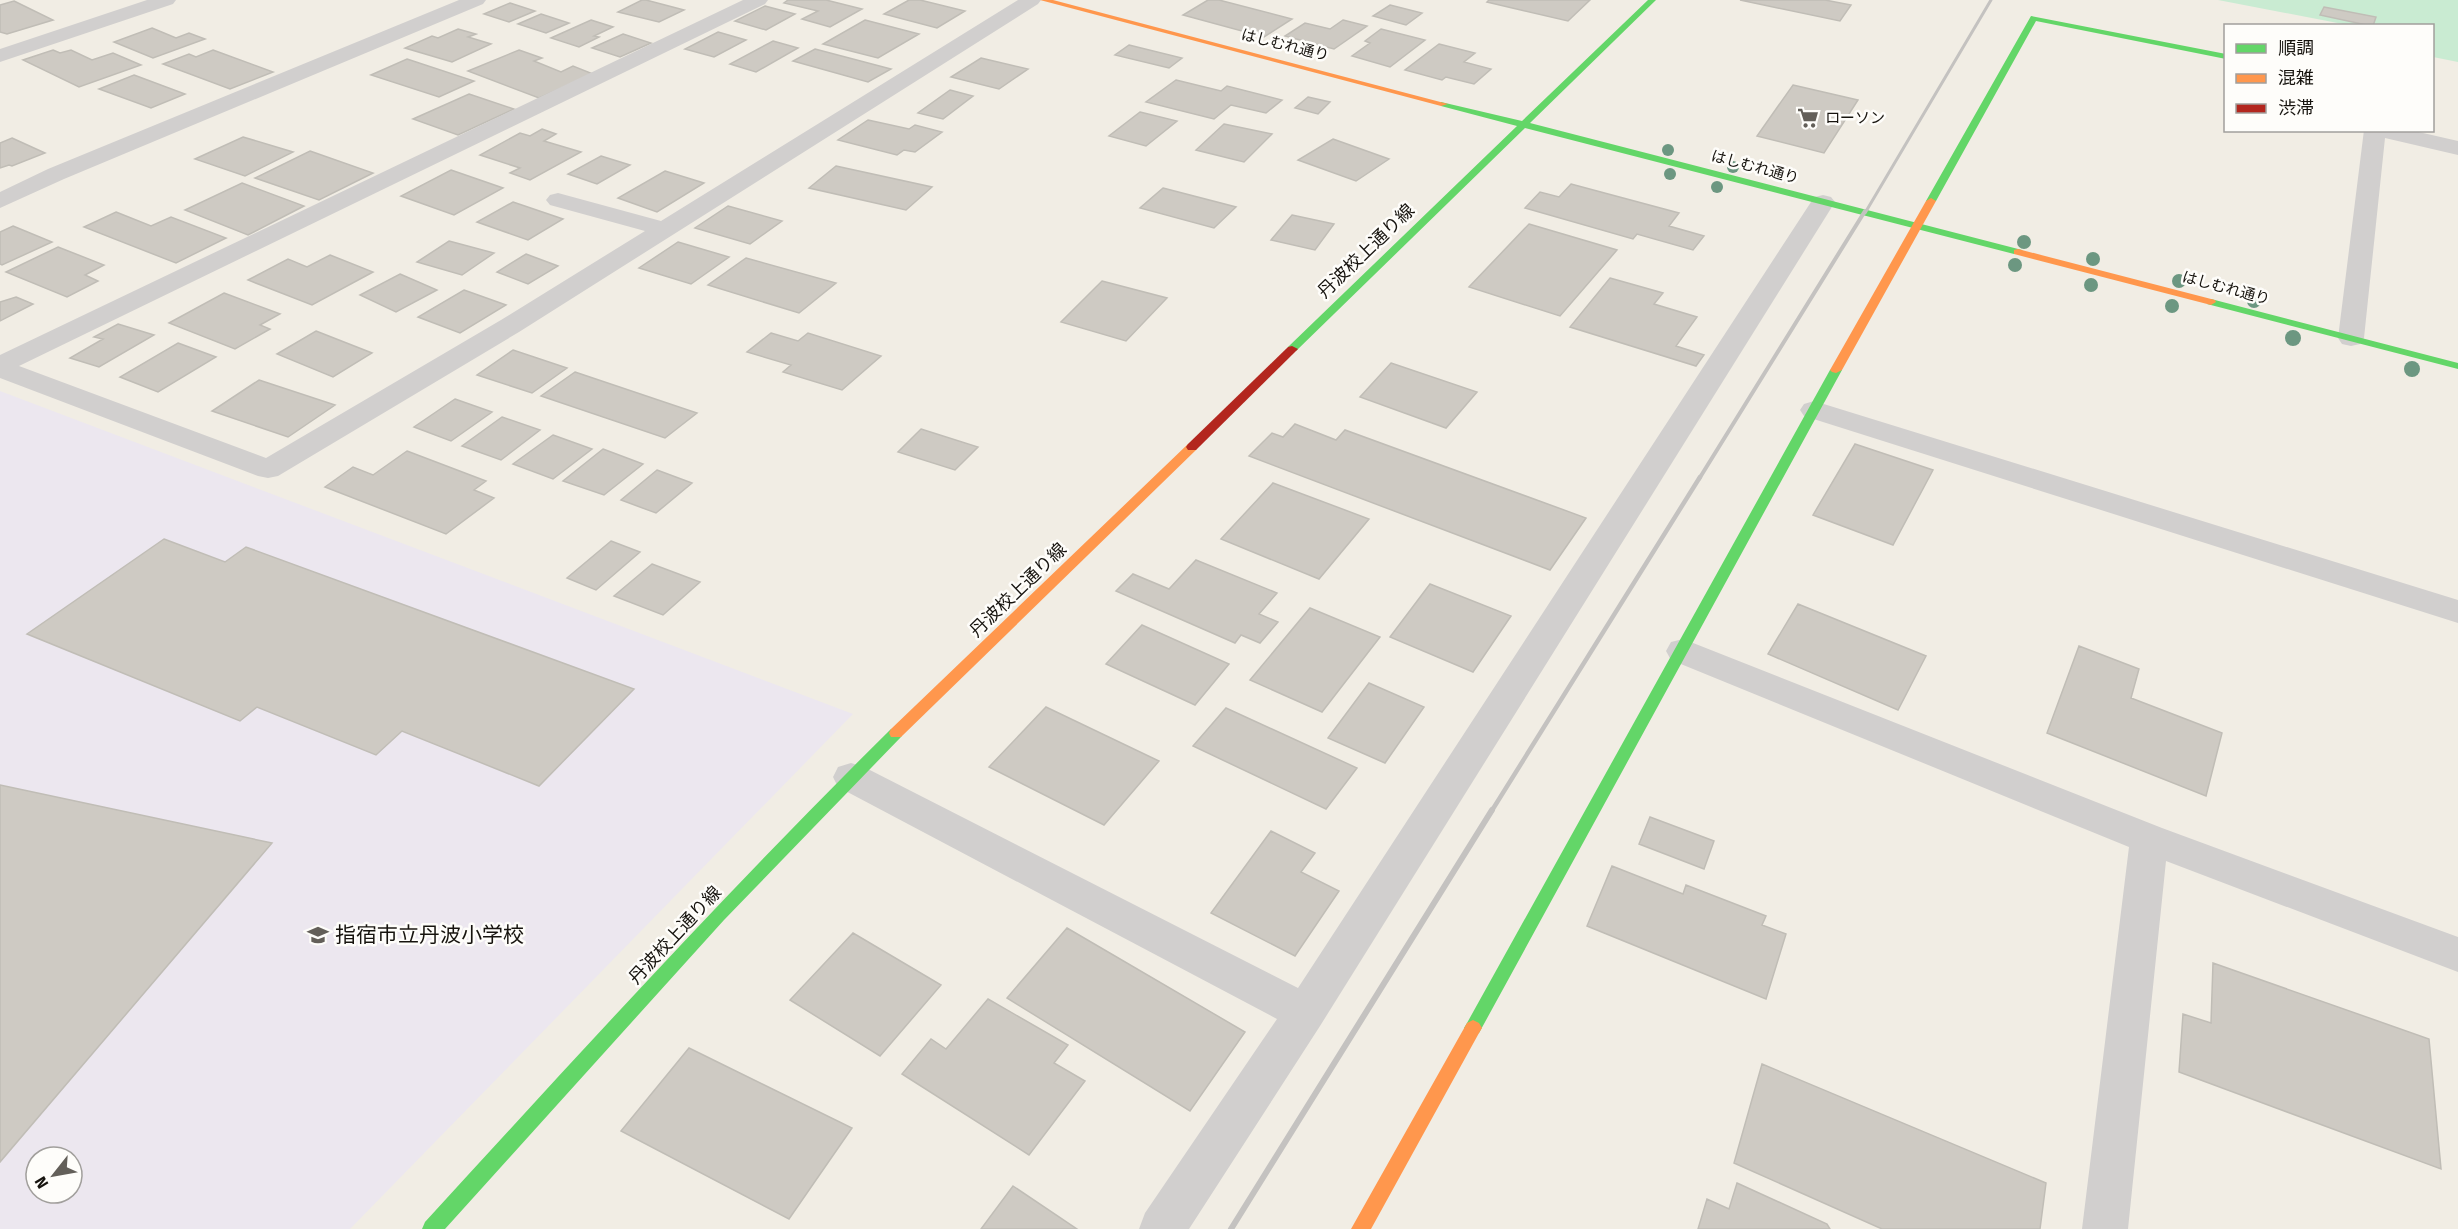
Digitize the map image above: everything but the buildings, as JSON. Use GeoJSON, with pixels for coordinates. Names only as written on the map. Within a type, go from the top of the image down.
{"type":"FeatureCollection","features":[{"type":"Feature","properties":{"kind":"street"},"geometry":{"type":"LineString","coordinates":[[0,56],[166,0]]}},
{"type":"Feature","properties":{"kind":"street"},"geometry":{"type":"LineString","coordinates":[[0,201],[56,174],[476,0]]}},
{"type":"Feature","properties":{"kind":"street"},"geometry":{"type":"LineString","coordinates":[[0,367],[758,0]]}},
{"type":"Feature","properties":{"kind":"street"},"geometry":{"type":"LineString","coordinates":[[0,367],[268,470],[510,326],[1031,0]]}},
{"type":"Feature","properties":{"kind":"street","name":"はしむれ通り"},"geometry":{"type":"LineString","coordinates":[[1044,0],[2458,366]]}},
{"type":"Feature","properties":{"kind":"street","name":"丹波校上通り線"},"geometry":{"type":"LineString","coordinates":[[432,1229],[657,980],[851,777],[1652,0]]}},
{"type":"Feature","properties":{"kind":"street"},"geometry":{"type":"LineString","coordinates":[[1361,1229],[1683,651],[1814,410],[2034,18],[2224,57]]}},
{"type":"Feature","properties":{"kind":"street"},"geometry":{"type":"LineString","coordinates":[[2351,338],[2377,132]]}},
{"type":"Feature","properties":{"kind":"street"},"geometry":{"type":"LineString","coordinates":[[2386,132],[2458,148]]}},
{"type":"Feature","properties":{"kind":"street"},"geometry":{"type":"LineString","coordinates":[[558,200],[664,229]]}},
{"type":"Feature","properties":{"kind":"street"},"geometry":{"type":"LineString","coordinates":[[1162,1229],[1305,1013],[1823,201]]}},
{"type":"Feature","properties":{"kind":"street"},"geometry":{"type":"LineString","coordinates":[[1814,410],[2458,612]]}},
{"type":"Feature","properties":{"kind":"street"},"geometry":{"type":"LineString","coordinates":[[1683,651],[2149,839],[2458,955]]}},
{"type":"Feature","properties":{"kind":"street"},"geometry":{"type":"LineString","coordinates":[[851,777],[1305,1013]]}},
{"type":"Feature","properties":{"kind":"street"},"geometry":{"type":"LineString","coordinates":[[2105,1229],[2149,839]]}},
{"type":"Feature","properties":{"kind":"shaded area","name":"指宿市立丹波小学校"},"geometry":{"type":"Polygon","coordinates":[[[0,391],[853,714],[350,1229],[0,1229],[0,391]]]}},
{"type":"Feature","properties":{"kind":"green space"},"geometry":{"type":"Polygon","coordinates":[[[2218,0],[2458,0],[2458,62],[2434,57],[2434,24],[2343,24],[2218,0]]]}},
{"type":"Feature","properties":{"kind":"railway"},"geometry":{"type":"LineString","coordinates":[[1865,213],[1991,0]]}},
{"type":"Feature","properties":{"kind":"railway"},"geometry":{"type":"LineString","coordinates":[[1699,479],[1865,211]]}},
{"type":"Feature","properties":{"kind":"railway"},"geometry":{"type":"LineString","coordinates":[[1491,812],[1700,477]]}},
{"type":"Feature","properties":{"kind":"railway"},"geometry":{"type":"LineString","coordinates":[[1231,1229],[1492,810]]}},
{"type":"Feature","properties":{"kind":"traffic: fast"},"geometry":{"type":"LineString","coordinates":[[1292,349],[1652,0]]}},
{"type":"Feature","properties":{"kind":"traffic: fast"},"geometry":{"type":"LineString","coordinates":[[1931,201],[2034,18],[2224,57]]}},
{"type":"Feature","properties":{"kind":"traffic: fast"},"geometry":{"type":"LineString","coordinates":[[1444,104],[2018,252]]}},
{"type":"Feature","properties":{"kind":"traffic: fast"},"geometry":{"type":"LineString","coordinates":[[2211,302],[2458,366]]}},
{"type":"Feature","properties":{"kind":"traffic: fast"},"geometry":{"type":"LineString","coordinates":[[1473,1028],[1836,370]]}},
{"type":"Feature","properties":{"kind":"traffic: fast"},"geometry":{"type":"LineString","coordinates":[[432,1229],[718,915],[896,733]]}},
{"type":"Feature","properties":{"kind":"traffic: slow"},"geometry":{"type":"LineString","coordinates":[[1044,0],[1444,104]]}},
{"type":"Feature","properties":{"kind":"traffic: slow"},"geometry":{"type":"LineString","coordinates":[[1836,370],[1931,201]]}},
{"type":"Feature","properties":{"kind":"traffic: slow"},"geometry":{"type":"LineString","coordinates":[[2018,252],[2211,302]]}},
{"type":"Feature","properties":{"kind":"traffic: slow"},"geometry":{"type":"LineString","coordinates":[[896,733],[1192,447]]}},
{"type":"Feature","properties":{"kind":"traffic: slow"},"geometry":{"type":"LineString","coordinates":[[1361,1229],[1473,1028]]}},
{"type":"Feature","properties":{"kind":"traffic: jam"},"geometry":{"type":"LineString","coordinates":[[1192,447],[1292,349]]}},
{"type":"Feature","properties":{"kind":"place","name":"ローソン"},"geometry":{"type":"Point","coordinates":[1808,118]}},
{"type":"Feature","properties":{"kind":"place","name":"指宿市立丹波小学校"},"geometry":{"type":"Point","coordinates":[318,935]}}]}
